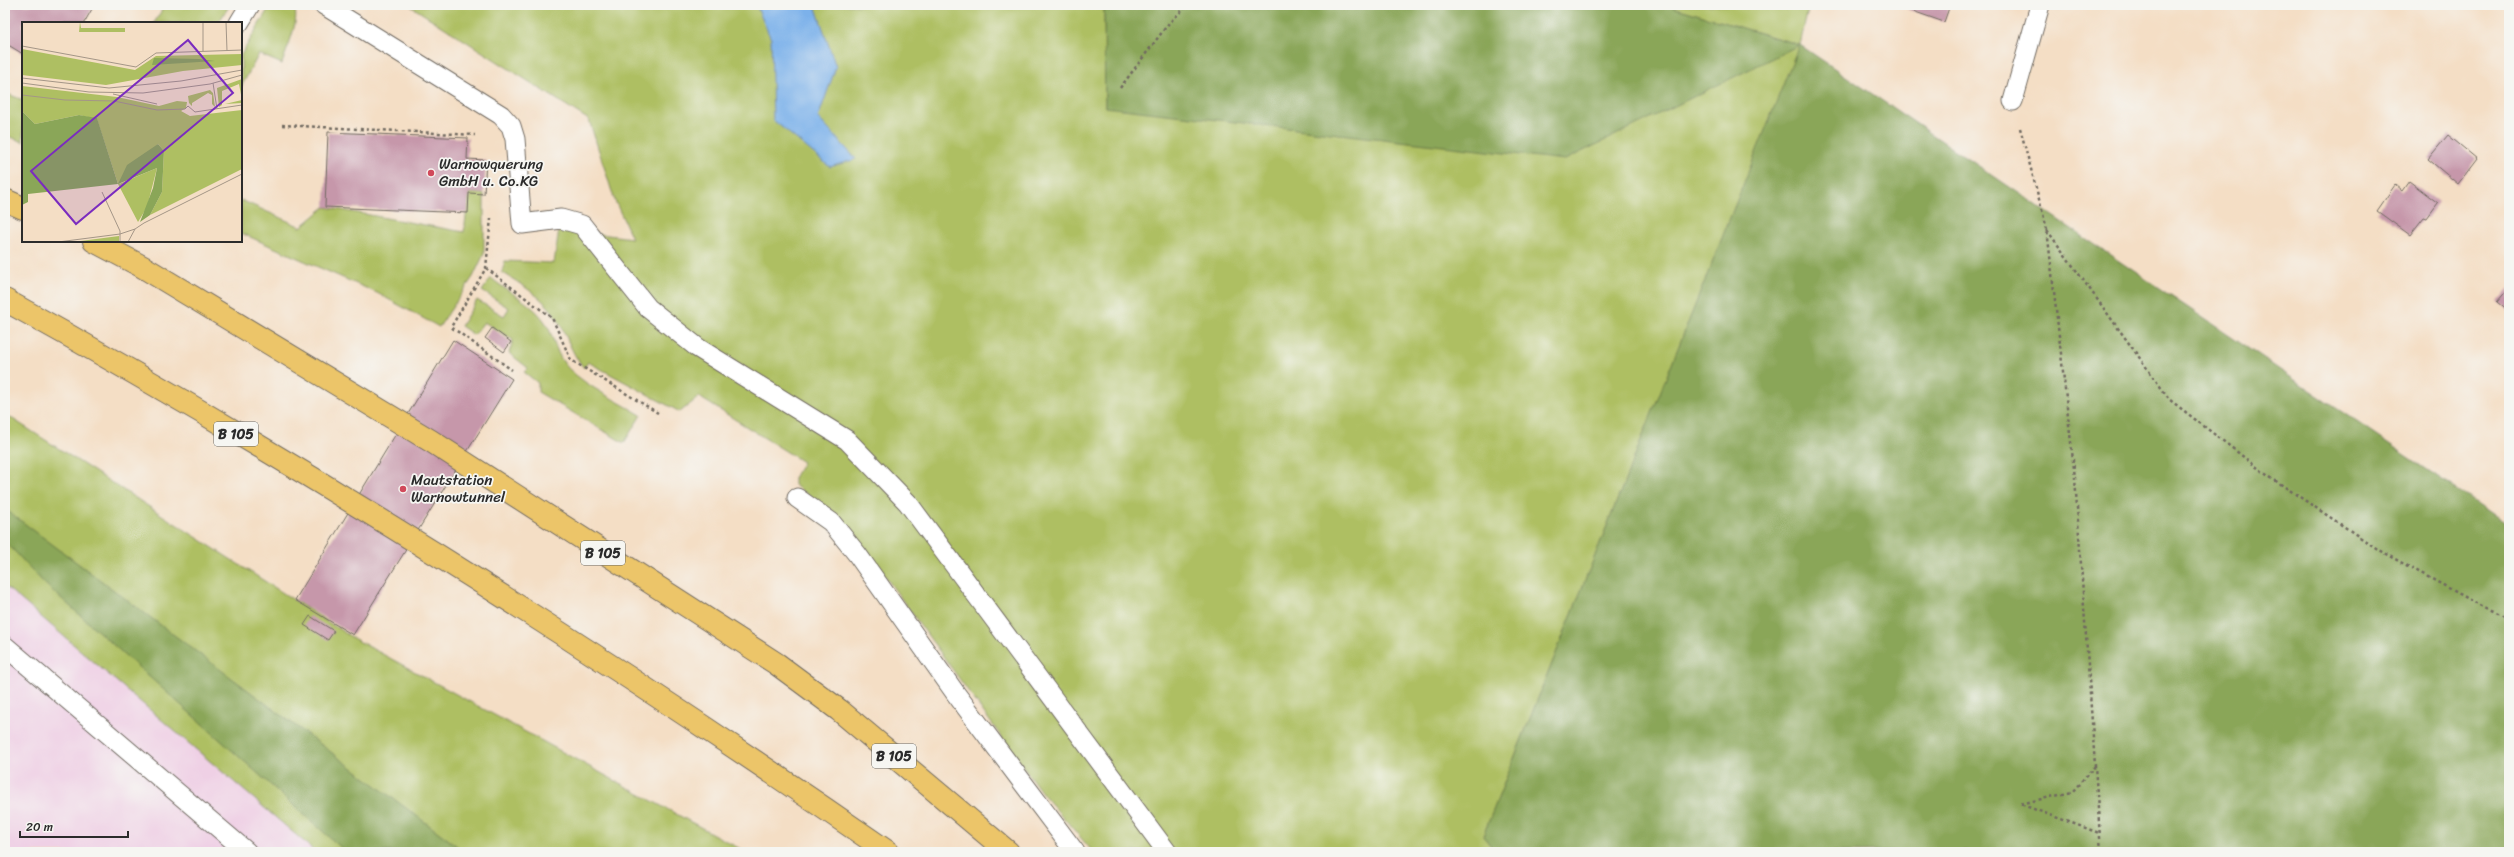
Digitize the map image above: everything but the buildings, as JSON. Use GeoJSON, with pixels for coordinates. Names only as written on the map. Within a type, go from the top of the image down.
{"type":"FeatureCollection","features":[{"type":"Feature","properties":{"kind":"highway"},"geometry":{"type":"LineString","coordinates":[[5,200],[22,208]]}},
{"type":"Feature","properties":{"kind":"highway","name":"B 105"},"geometry":{"type":"LineString","coordinates":[[103,243],[431,441],[777,664],[839,710],[1008,852]]}},
{"type":"Feature","properties":{"kind":"highway","name":"B 105"},"geometry":{"type":"LineString","coordinates":[[5,300],[87,346],[385,523],[724,738],[888,852]]}},
{"type":"Feature","properties":{"kind":"lane"},"geometry":{"type":"LineString","coordinates":[[240,22],[250,5]]}},
{"type":"Feature","properties":{"kind":"lane"},"geometry":{"type":"LineString","coordinates":[[324,5],[501,115],[511,126],[515,139],[522,224],[561,219],[582,225],[648,308],[698,348],[847,440],[908,503],[1167,852]]}},
{"type":"Feature","properties":{"kind":"lane"},"geometry":{"type":"LineString","coordinates":[[2013,101],[2040,5]]}},
{"type":"Feature","properties":{"kind":"lane"},"geometry":{"type":"LineString","coordinates":[[796,498],[831,522],[857,554],[956,694],[1075,852]]}},
{"type":"Feature","properties":{"kind":"lane"},"geometry":{"type":"LineString","coordinates":[[5,646],[247,852]]}},
{"type":"Feature","properties":{"kind":"path"},"geometry":{"type":"LineString","coordinates":[[1120,88],[1169,23],[1188,5]]}},
{"type":"Feature","properties":{"kind":"path"},"geometry":{"type":"LineString","coordinates":[[2013,101],[2047,230],[2075,478],[2101,852]]}},
{"type":"Feature","properties":{"kind":"path"},"geometry":{"type":"LineString","coordinates":[[282,125],[482,135]]}},
{"type":"Feature","properties":{"kind":"path"},"geometry":{"type":"LineString","coordinates":[[491,214],[486,268],[451,327],[512,370]]}},
{"type":"Feature","properties":{"kind":"path"},"geometry":{"type":"LineString","coordinates":[[2047,230],[2170,400],[2267,475],[2382,552],[2478,604],[2509,618]]}},
{"type":"Feature","properties":{"kind":"path"},"geometry":{"type":"LineString","coordinates":[[486,268],[552,318],[571,360],[658,413]]}},
{"type":"Feature","properties":{"kind":"path"},"geometry":{"type":"LineString","coordinates":[[2095,766],[2072,792],[2020,804],[2099,833]]}},
{"type":"Feature","properties":{"kind":"shaded area"},"geometry":{"type":"Polygon","coordinates":[[[5,579],[315,852],[5,852],[5,579]]]}},
{"type":"Feature","properties":{"kind":"green space"},"geometry":{"type":"Polygon","coordinates":[[[165,5],[230,5],[219,22],[155,22],[165,5]]]}},
{"type":"Feature","properties":{"kind":"green space"},"geometry":{"type":"Polygon","coordinates":[[[276,5],[286,5],[294,9],[296,13],[296,20],[292,36],[282,64],[259,54],[242,85],[242,53],[267,11],[276,5]]]}},
{"type":"Feature","properties":{"kind":"green space"},"geometry":{"type":"Polygon","coordinates":[[[409,5],[1104,5],[1105,107],[1799,45],[1666,5],[1809,5],[1800,45],[1483,836],[1496,852],[1093,852],[1042,793],[866,550],[832,512],[794,485],[794,478],[803,462],[699,397],[680,412],[588,362],[584,368],[575,356],[560,323],[551,310],[532,292],[502,272],[505,261],[554,263],[559,229],[632,238],[615,201],[589,120],[409,5]]]}},
{"type":"Feature","properties":{"kind":"green space"},"geometry":{"type":"Polygon","coordinates":[[[1104,5],[1666,5],[1800,45],[2509,525],[2509,852],[1496,852],[1483,836],[1799,45],[1565,160],[1105,107],[1104,5]]]}},
{"type":"Feature","properties":{"kind":"green space"},"geometry":{"type":"Polygon","coordinates":[[[5,93],[22,100],[22,142],[5,135],[5,93]]]}},
{"type":"Feature","properties":{"kind":"green space"},"geometry":{"type":"Polygon","coordinates":[[[469,193],[484,194],[484,254],[473,277],[439,327],[377,293],[242,233],[242,200],[301,227],[325,207],[464,232],[469,193]]]}},
{"type":"Feature","properties":{"kind":"green space"},"geometry":{"type":"Polygon","coordinates":[[[491,278],[529,305],[542,318],[550,331],[561,359],[569,369],[585,382],[641,415],[624,443],[538,392],[538,383],[524,372],[528,368],[509,353],[513,340],[484,322],[474,335],[461,326],[477,300],[504,316],[509,308],[482,291],[491,278]]]}},
{"type":"Feature","properties":{"kind":"green space"},"geometry":{"type":"Polygon","coordinates":[[[5,414],[353,638],[746,852],[316,852],[5,586],[5,414]]]}},
{"type":"Feature","properties":{"kind":"green space"},"geometry":{"type":"Polygon","coordinates":[[[5,509],[465,852],[346,852],[44,583],[5,541],[5,509]]]}},
{"type":"Feature","properties":{"kind":"water"},"geometry":{"type":"Polygon","coordinates":[[[756,5],[815,5],[836,67],[818,118],[856,159],[830,167],[773,120],[771,39],[756,5]]]}},
{"type":"Feature","properties":{"kind":"place","name":"Warnowquerung GmbH u. Co.KG"},"geometry":{"type":"Point","coordinates":[431,173]}},
{"type":"Feature","properties":{"kind":"place","name":"Mautstation Warnowtunnel"},"geometry":{"type":"Point","coordinates":[403,489]}}]}
